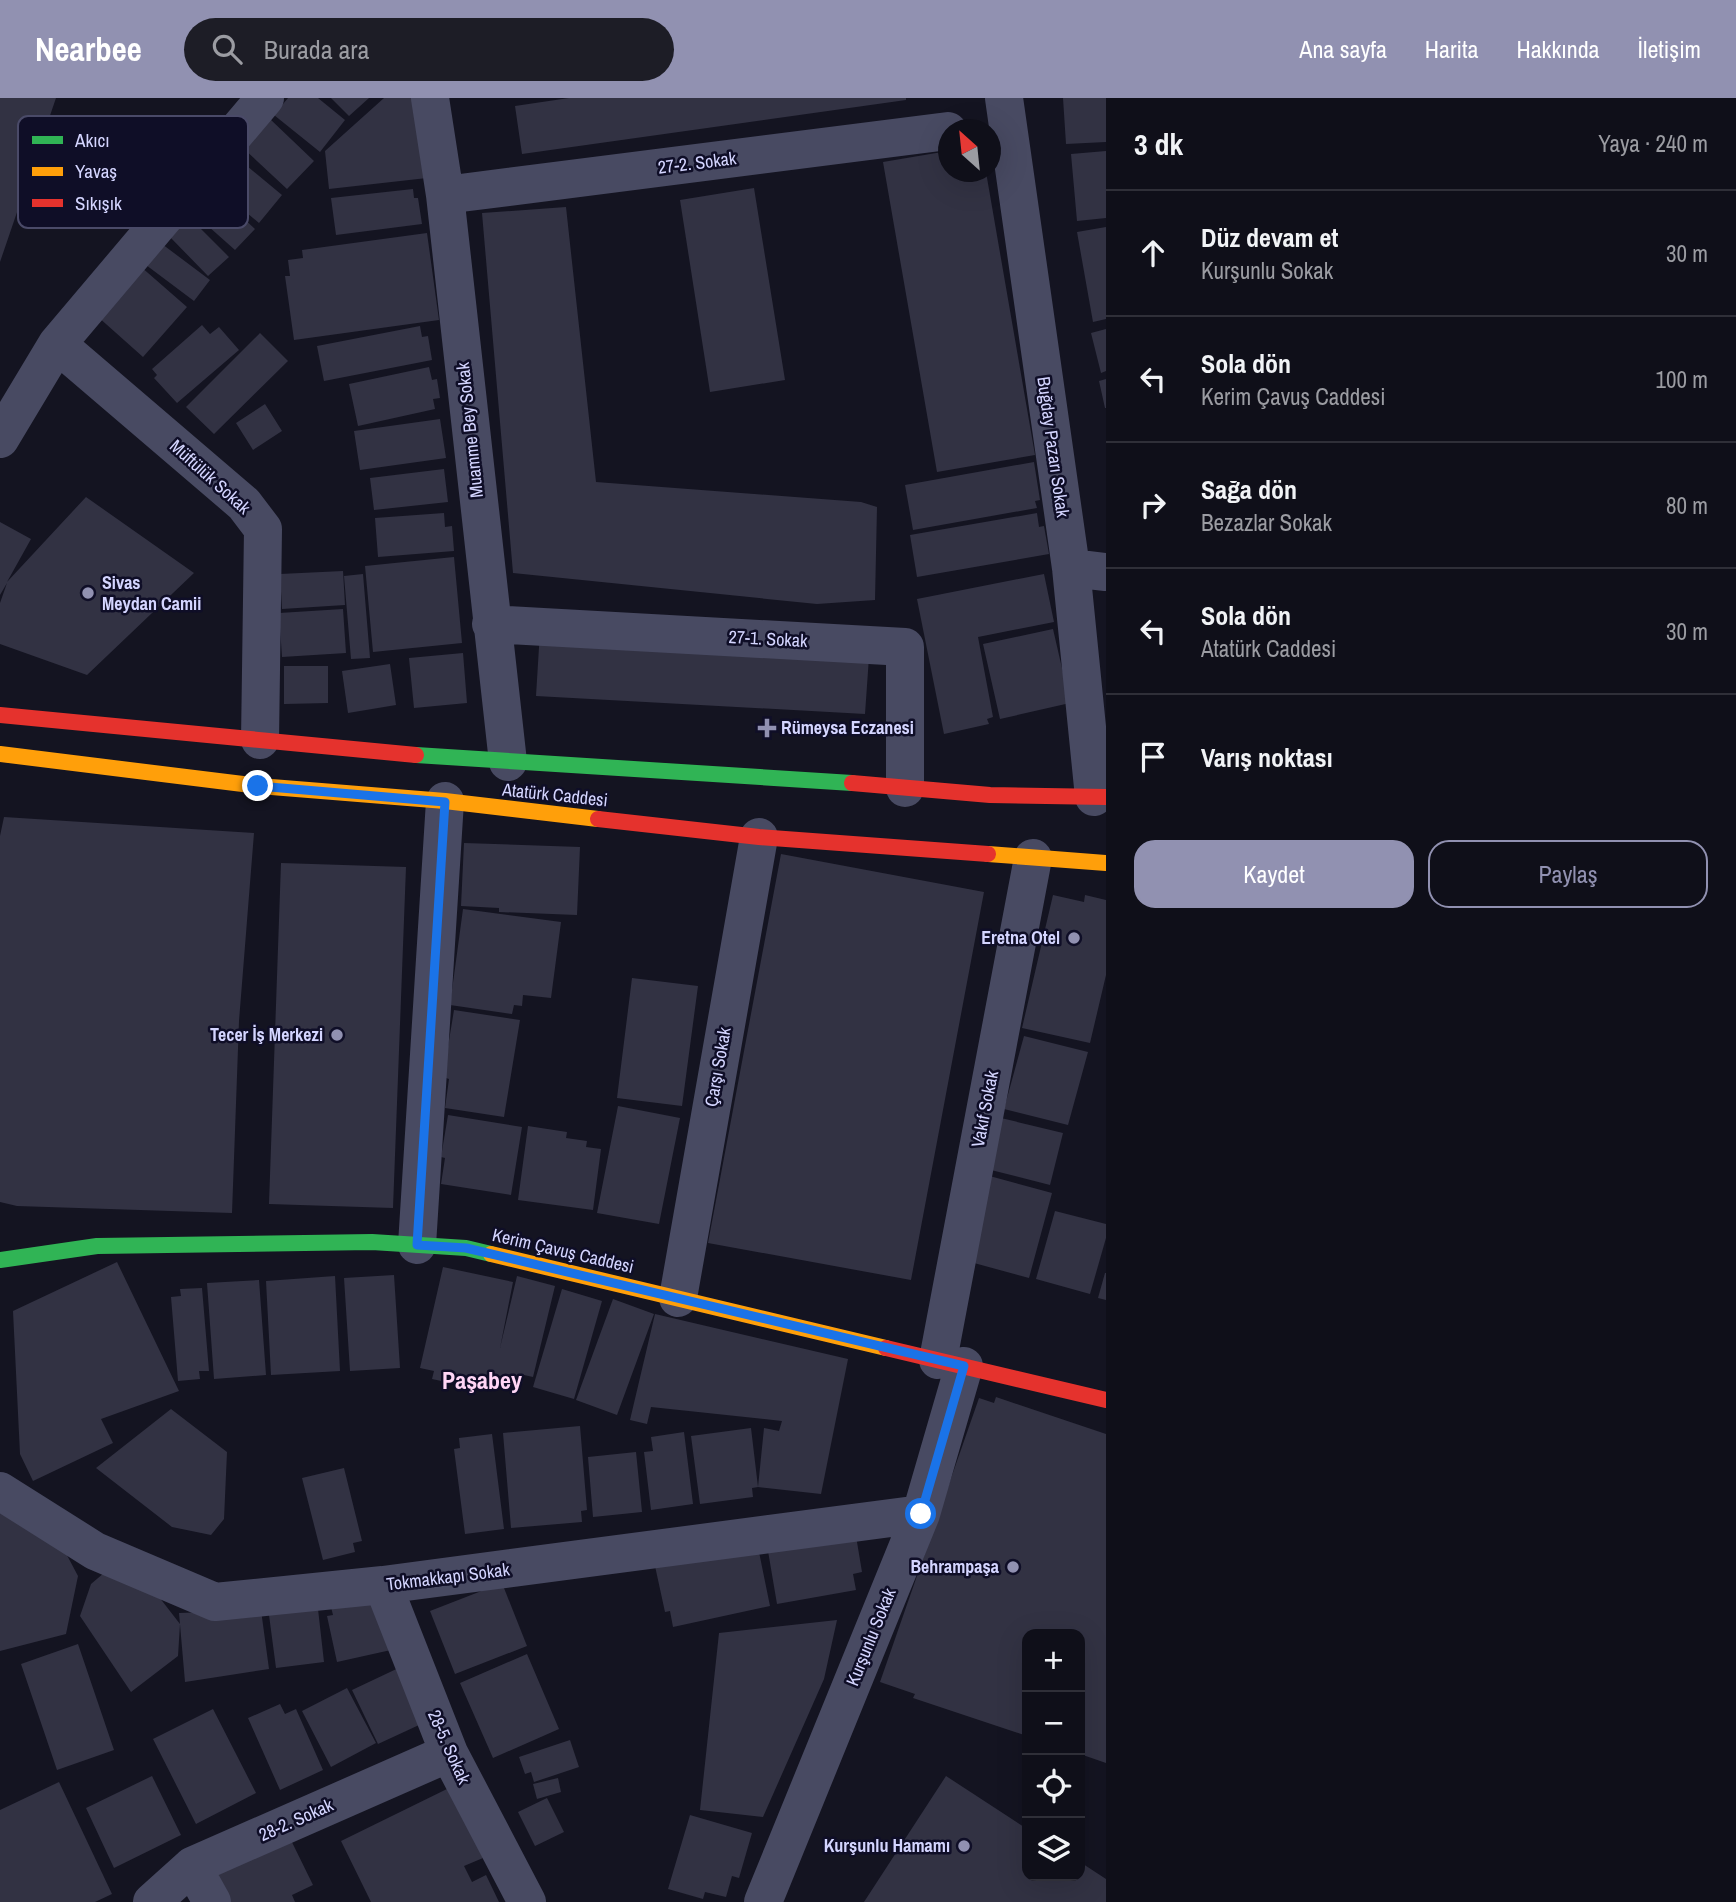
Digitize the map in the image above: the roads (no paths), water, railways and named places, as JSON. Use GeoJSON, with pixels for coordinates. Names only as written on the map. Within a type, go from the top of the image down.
{"type":"FeatureCollection","features":[{"type":"Feature","properties":{"kind":"main road","name":"Atatürk Caddesi"},"geometry":{"type":"LineString","coordinates":[[0,715],[508,762],[990,795],[1100,797]]}},
{"type":"Feature","properties":{"kind":"main road","name":"Atatürk Caddesi"},"geometry":{"type":"LineString","coordinates":[[0,754],[258,786],[445,802],[759,837],[1106,863]]}},
{"type":"Feature","properties":{"kind":"main road","name":"Kerim Çavuş Caddesi"},"geometry":{"type":"LineString","coordinates":[[0,1260],[97,1246],[417,1245],[466,1248],[1106,1400]]}},
{"type":"Feature","properties":{"kind":"street"},"geometry":{"type":"LineString","coordinates":[[248,118],[265,98]]}},
{"type":"Feature","properties":{"kind":"street","name":"Muamme Bey Sokak"},"geometry":{"type":"LineString","coordinates":[[430,98],[445,195],[508,762]]}},
{"type":"Feature","properties":{"kind":"street"},"geometry":{"type":"LineString","coordinates":[[986,119],[1005,111]]}},
{"type":"Feature","properties":{"kind":"street","name":"Buğday Pazarı Sokak"},"geometry":{"type":"LineString","coordinates":[[1005,111],[1088,570],[1100,797]]}},
{"type":"Feature","properties":{"kind":"street","name":"27-2. Sokak"},"geometry":{"type":"LineString","coordinates":[[445,195],[938,132]]}},
{"type":"Feature","properties":{"kind":"street"},"geometry":{"type":"LineString","coordinates":[[1,436],[57,344],[155,228]]}},
{"type":"Feature","properties":{"kind":"street","name":"Müftülük Sokak"},"geometry":{"type":"LineString","coordinates":[[57,344],[244,504],[263,529],[260,740]]}},
{"type":"Feature","properties":{"kind":"street","name":"27-1. Sokak"},"geometry":{"type":"LineString","coordinates":[[491,624],[905,647],[905,789]]}},
{"type":"Feature","properties":{"kind":"street"},"geometry":{"type":"LineString","coordinates":[[417,1245],[445,802]]}},
{"type":"Feature","properties":{"kind":"street","name":"Çarşı Sokak"},"geometry":{"type":"LineString","coordinates":[[678,1297],[759,837]]}},
{"type":"Feature","properties":{"kind":"street","name":"Vakıf Sokak"},"geometry":{"type":"LineString","coordinates":[[951,1363],[1033,858]]}},
{"type":"Feature","properties":{"kind":"street","name":"Kurşunlu Sokak"},"geometry":{"type":"LineString","coordinates":[[764,1902],[921,1514],[951,1363]]}},
{"type":"Feature","properties":{"kind":"street","name":"Tokmakkapı Sokak"},"geometry":{"type":"LineString","coordinates":[[0,1491],[95,1551],[215,1602],[383,1586],[921,1514]]}},
{"type":"Feature","properties":{"kind":"street","name":"28-5. Sokak"},"geometry":{"type":"LineString","coordinates":[[383,1586],[449,1753],[527,1902]]}},
{"type":"Feature","properties":{"kind":"street","name":"28-2. Sokak"},"geometry":{"type":"LineString","coordinates":[[152,1902],[192,1866],[449,1753]]}},
{"type":"Feature","properties":{"kind":"street"},"geometry":{"type":"LineString","coordinates":[[192,1866],[212,1902]]}},
{"type":"Feature","properties":{"kind":"place","name":"Sivas Meydan Camii"},"geometry":{"type":"Point","coordinates":[88,593]}},
{"type":"Feature","properties":{"kind":"place","name":"Rümeysa Eczanesi"},"geometry":{"type":"Point","coordinates":[767,728]}},
{"type":"Feature","properties":{"kind":"place","name":"Eretna Otel"},"geometry":{"type":"Point","coordinates":[1074,938]}},
{"type":"Feature","properties":{"kind":"place","name":"Tecer İş Merkezi"},"geometry":{"type":"Point","coordinates":[337,1035]}},
{"type":"Feature","properties":{"kind":"place","name":"Behrampaşa"},"geometry":{"type":"Point","coordinates":[1013,1567]}},
{"type":"Feature","properties":{"kind":"place","name":"Kurşunlu Hamamı"},"geometry":{"type":"Point","coordinates":[964,1846]}},
{"type":"Feature","properties":{"kind":"district","name":"Paşabey"},"geometry":{"type":"Point","coordinates":[482,1381]}}]}
